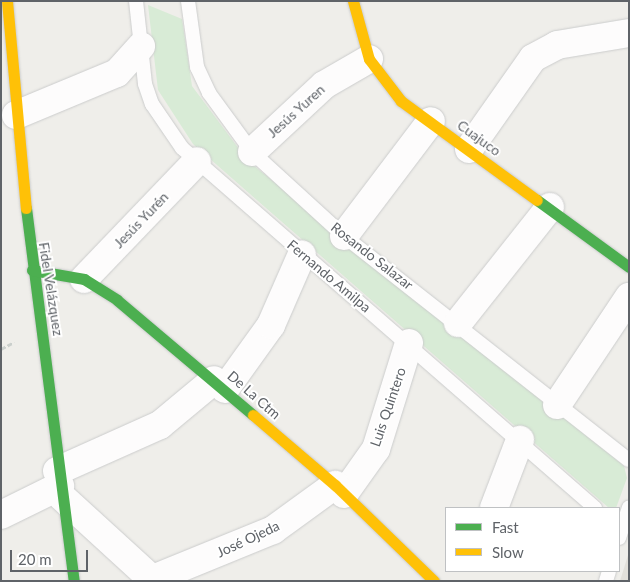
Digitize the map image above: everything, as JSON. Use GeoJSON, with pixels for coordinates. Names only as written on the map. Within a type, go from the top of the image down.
{"type":"FeatureCollection","features":[{"type":"Feature","properties":{"kind":"street","name":"Fidel Velázquez"},"geometry":{"type":"LineString","coordinates":[[7,1],[16,115],[32,270],[74,581]]}},
{"type":"Feature","properties":{"kind":"street","name":"Cuajuco"},"geometry":{"type":"LineString","coordinates":[[353,1],[369,59],[401,101],[550,207],[629,267]]}},
{"type":"Feature","properties":{"kind":"street"},"geometry":{"type":"LineString","coordinates":[[469,150],[533,58],[557,45],[629,33]]}},
{"type":"Feature","properties":{"kind":"street"},"geometry":{"type":"LineString","coordinates":[[16,115],[117,73],[141,46]]}},
{"type":"Feature","properties":{"kind":"street","name":"Jesús Yuren"},"geometry":{"type":"LineString","coordinates":[[252,152],[324,85],[369,59]]}},
{"type":"Feature","properties":{"kind":"street"},"geometry":{"type":"LineString","coordinates":[[344,236],[431,121]]}},
{"type":"Feature","properties":{"kind":"street","name":"Jesús Yurén"},"geometry":{"type":"LineString","coordinates":[[84,279],[197,160]]}},
{"type":"Feature","properties":{"kind":"street"},"geometry":{"type":"LineString","coordinates":[[458,323],[550,207]]}},
{"type":"Feature","properties":{"kind":"street"},"geometry":{"type":"LineString","coordinates":[[1,515],[60,485],[160,425],[220,384],[271,325],[302,254]]}},
{"type":"Feature","properties":{"kind":"street","name":"De La Ctm"},"geometry":{"type":"LineString","coordinates":[[32,270],[84,279],[220,384],[340,490],[434,581]]}},
{"type":"Feature","properties":{"kind":"street"},"geometry":{"type":"LineString","coordinates":[[557,405],[629,298]]}},
{"type":"Feature","properties":{"kind":"street","name":"Luis Quintero"},"geometry":{"type":"LineString","coordinates":[[340,490],[376,449],[409,343]]}},
{"type":"Feature","properties":{"kind":"street"},"geometry":{"type":"LineString","coordinates":[[494,507],[520,440]]}},
{"type":"Feature","properties":{"kind":"street"},"geometry":{"type":"LineString","coordinates":[[60,485],[154,580]]}},
{"type":"Feature","properties":{"kind":"street","name":"José Ojeda"},"geometry":{"type":"LineString","coordinates":[[154,580],[273,530],[340,490]]}},
{"type":"Feature","properties":{"kind":"street"},"geometry":{"type":"LineString","coordinates":[[434,581],[445,570]]}},
{"type":"Feature","properties":{"kind":"lane","name":"Fernando Amilpa"},"geometry":{"type":"LineString","coordinates":[[136,1],[141,46],[152,104],[182,148],[302,254],[409,343],[594,507]]}},
{"type":"Feature","properties":{"kind":"lane","name":"Rosando Salazar"},"geometry":{"type":"LineString","coordinates":[[188,1],[197,67],[209,93],[252,152],[344,236],[458,323],[557,405],[629,460]]}},
{"type":"Feature","properties":{"kind":"lane"},"geometry":{"type":"LineString","coordinates":[[620,531],[629,508]]}},
{"type":"Feature","properties":{"kind":"shaded area"},"geometry":{"type":"Polygon","coordinates":[[[629,552],[629,581],[620,581],[629,552]]]}},
{"type":"Feature","properties":{"kind":"green space"},"geometry":{"type":"Polygon","coordinates":[[[148,5],[182,19],[192,86],[248,161],[624,466],[627,478],[616,507],[608,507],[193,144],[158,90],[148,5]]]}},
{"type":"Feature","properties":{"kind":"traffic: fast"},"geometry":{"type":"LineString","coordinates":[[537,200],[629,267]]}},
{"type":"Feature","properties":{"kind":"traffic: fast"},"geometry":{"type":"LineString","coordinates":[[26,208],[74,581]]}},
{"type":"Feature","properties":{"kind":"traffic: fast"},"geometry":{"type":"LineString","coordinates":[[32,270],[84,279],[117,300],[253,415]]}},
{"type":"Feature","properties":{"kind":"traffic: slow"},"geometry":{"type":"LineString","coordinates":[[7,1],[26,208]]}},
{"type":"Feature","properties":{"kind":"traffic: slow"},"geometry":{"type":"LineString","coordinates":[[353,1],[369,59],[401,101],[537,200]]}},
{"type":"Feature","properties":{"kind":"traffic: slow"},"geometry":{"type":"LineString","coordinates":[[253,415],[335,485],[434,581]]}}]}
